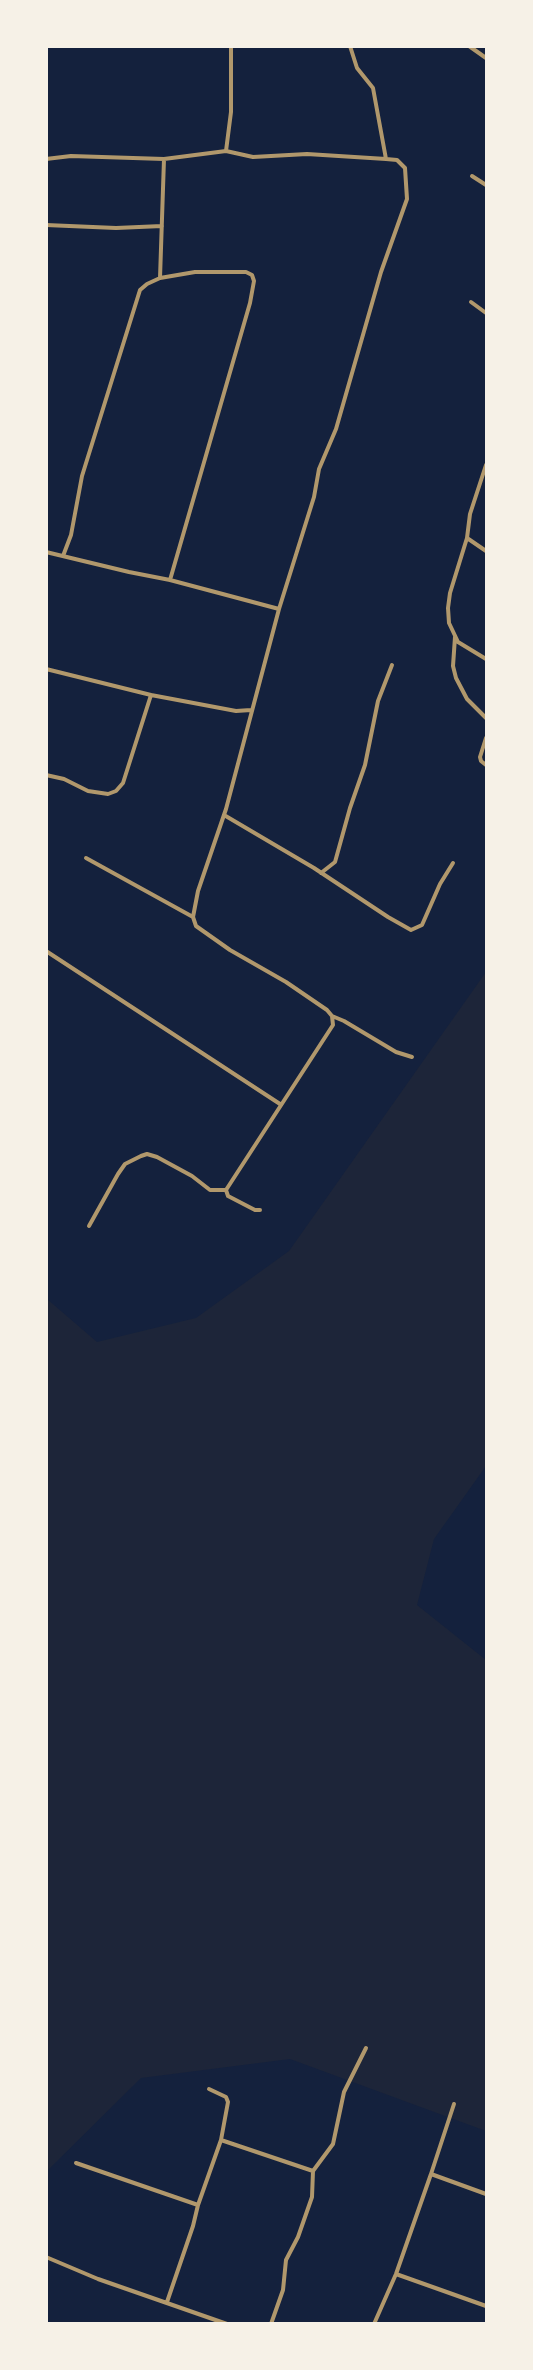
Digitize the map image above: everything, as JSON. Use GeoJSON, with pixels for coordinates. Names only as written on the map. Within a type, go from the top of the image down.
{"type":"FeatureCollection","features":[{"type":"Feature","properties":{"kind":"street"},"geometry":{"type":"LineString","coordinates":[[226,151],[231,112],[231,46]]}},
{"type":"Feature","properties":{"kind":"street"},"geometry":{"type":"LineString","coordinates":[[350,46],[357,68],[374,88],[386,159]]}},
{"type":"Feature","properties":{"kind":"street"},"geometry":{"type":"LineString","coordinates":[[469,46],[486,58]]}},
{"type":"Feature","properties":{"kind":"street"},"geometry":{"type":"LineString","coordinates":[[46,159],[70,156],[164,159],[226,151],[253,157],[307,154],[397,160],[405,168],[407,199],[381,272],[336,429],[319,469],[314,497],[279,609],[262,679],[251,710],[224,815],[198,891],[193,917],[196,926],[230,950],[295,988],[332,1016],[396,1052],[412,1057]]}},
{"type":"Feature","properties":{"kind":"street"},"geometry":{"type":"LineString","coordinates":[[160,278],[164,159]]}},
{"type":"Feature","properties":{"kind":"street"},"geometry":{"type":"LineString","coordinates":[[472,176],[486,185]]}},
{"type":"Feature","properties":{"kind":"street"},"geometry":{"type":"LineString","coordinates":[[46,225],[116,228],[162,226]]}},
{"type":"Feature","properties":{"kind":"street"},"geometry":{"type":"LineString","coordinates":[[63,556],[71,535],[82,476],[114,379],[137,295],[147,284],[160,278],[195,272],[239,270],[252,275],[254,280],[250,303],[170,580]]}},
{"type":"Feature","properties":{"kind":"street"},"geometry":{"type":"LineString","coordinates":[[471,302],[486,313]]}},
{"type":"Feature","properties":{"kind":"street"},"geometry":{"type":"LineString","coordinates":[[486,465],[470,514],[467,538],[450,593],[449,623],[455,636],[467,649],[486,658]]}},
{"type":"Feature","properties":{"kind":"street"},"geometry":{"type":"LineString","coordinates":[[467,538],[486,551]]}},
{"type":"Feature","properties":{"kind":"street"},"geometry":{"type":"LineString","coordinates":[[46,552],[170,580],[279,609]]}},
{"type":"Feature","properties":{"kind":"street"},"geometry":{"type":"LineString","coordinates":[[455,636],[453,666],[456,678],[467,699],[486,718]]}},
{"type":"Feature","properties":{"kind":"street"},"geometry":{"type":"LineString","coordinates":[[321,873],[335,862],[365,765],[378,701],[392,665]]}},
{"type":"Feature","properties":{"kind":"street"},"geometry":{"type":"LineString","coordinates":[[46,669],[151,695],[236,711],[251,710]]}},
{"type":"Feature","properties":{"kind":"street"},"geometry":{"type":"LineString","coordinates":[[46,775],[64,779],[88,790],[108,794],[116,791],[123,783],[151,695]]}},
{"type":"Feature","properties":{"kind":"street"},"geometry":{"type":"LineString","coordinates":[[486,738],[480,757],[486,765]]}},
{"type":"Feature","properties":{"kind":"street"},"geometry":{"type":"LineString","coordinates":[[224,815],[321,873],[388,918],[411,930],[422,926],[440,884],[453,863]]}},
{"type":"Feature","properties":{"kind":"street"},"geometry":{"type":"LineString","coordinates":[[86,858],[193,917]]}},
{"type":"Feature","properties":{"kind":"street"},"geometry":{"type":"LineString","coordinates":[[46,951],[280,1104]]}},
{"type":"Feature","properties":{"kind":"street"},"geometry":{"type":"LineString","coordinates":[[226,1190],[333,1025],[332,1016]]}},
{"type":"Feature","properties":{"kind":"street"},"geometry":{"type":"LineString","coordinates":[[89,1226],[125,1164],[147,1154],[192,1176],[210,1190],[226,1190]]}},
{"type":"Feature","properties":{"kind":"street"},"geometry":{"type":"LineString","coordinates":[[226,1190],[228,1196],[255,1210],[260,1210]]}},
{"type":"Feature","properties":{"kind":"street"},"geometry":{"type":"LineString","coordinates":[[271,2324],[283,2290],[286,2260],[298,2237],[312,2197],[313,2171],[333,2144],[344,2092],[366,2048]]}},
{"type":"Feature","properties":{"kind":"street"},"geometry":{"type":"LineString","coordinates":[[166,2302],[221,2140],[228,2102],[226,2097],[209,2089]]}},
{"type":"Feature","properties":{"kind":"street"},"geometry":{"type":"LineString","coordinates":[[374,2324],[396,2274],[454,2104]]}},
{"type":"Feature","properties":{"kind":"street"},"geometry":{"type":"LineString","coordinates":[[221,2140],[313,2171]]}},
{"type":"Feature","properties":{"kind":"street"},"geometry":{"type":"LineString","coordinates":[[76,2163],[198,2205]]}},
{"type":"Feature","properties":{"kind":"street"},"geometry":{"type":"LineString","coordinates":[[431,2174],[486,2194]]}},
{"type":"Feature","properties":{"kind":"street"},"geometry":{"type":"LineString","coordinates":[[46,2257],[98,2279],[227,2324]]}},
{"type":"Feature","properties":{"kind":"street"},"geometry":{"type":"LineString","coordinates":[[396,2274],[486,2306]]}},
{"type":"Feature","properties":{"kind":"shaded area"},"geometry":{"type":"Polygon","coordinates":[[[486,972],[486,1466],[434,1539],[417,1605],[486,1660],[486,2131],[290,2059],[141,2078],[47,2171],[47,1299],[97,1342],[196,1318],[289,1251],[486,972]]]}}]}
